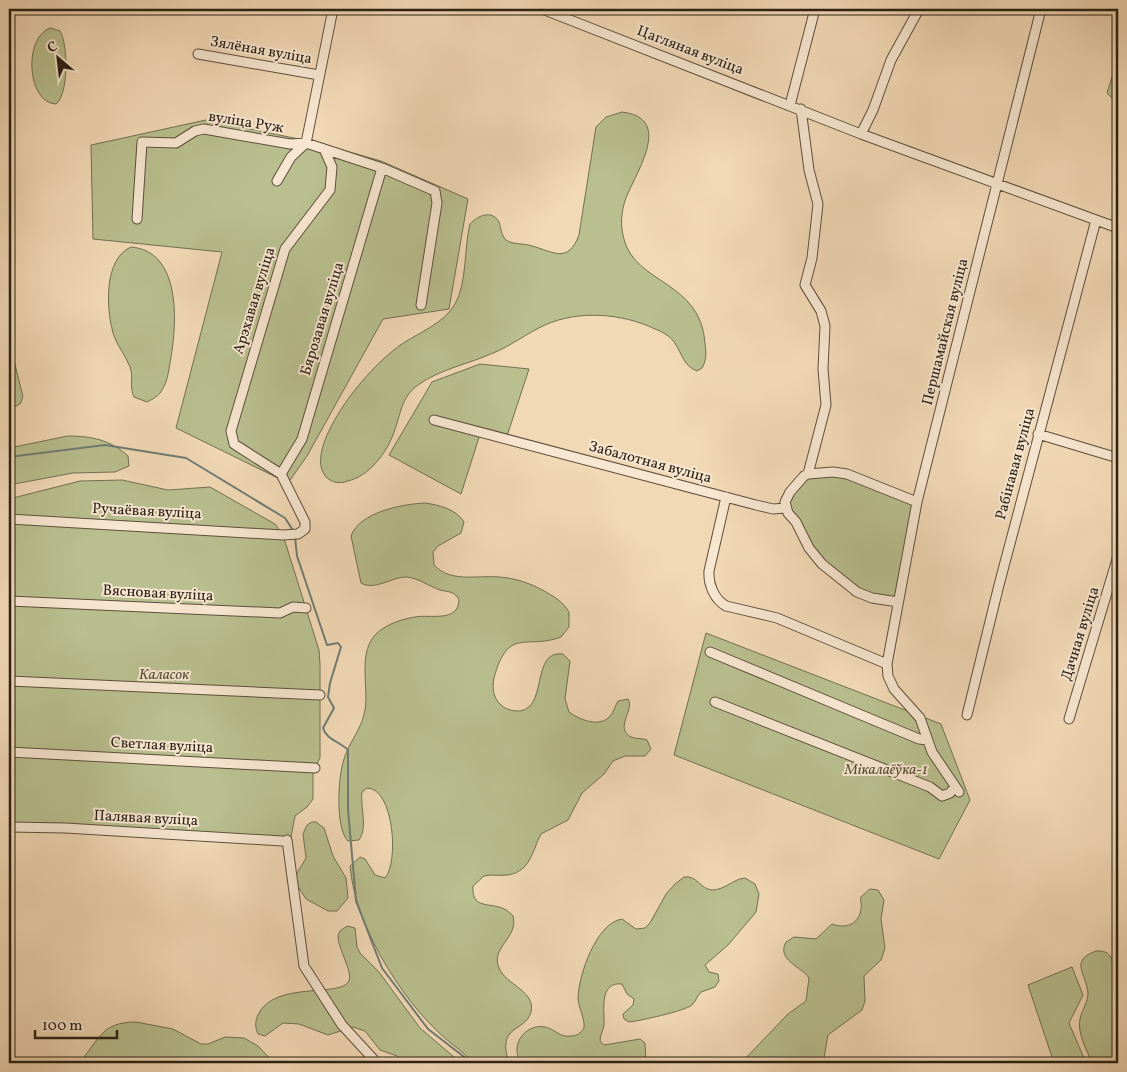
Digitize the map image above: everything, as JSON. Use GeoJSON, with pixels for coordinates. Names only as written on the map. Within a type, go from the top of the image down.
{"type":"FeatureCollection","features":[{"type":"Feature","properties":{"kind":"street"},"geometry":{"type":"LineString","coordinates":[[277,180],[291,157],[306,143],[333,9]]}},
{"type":"Feature","properties":{"kind":"street","name":"Цагляная вуліца"},"geometry":{"type":"LineString","coordinates":[[542,9],[861,134],[1118,228]]}},
{"type":"Feature","properties":{"kind":"street"},"geometry":{"type":"LineString","coordinates":[[790,105],[815,9]]}},
{"type":"Feature","properties":{"kind":"street"},"geometry":{"type":"LineString","coordinates":[[861,134],[873,110],[891,60],[918,9]]}},
{"type":"Feature","properties":{"kind":"street","name":"Першамайская вуліца"},"geometry":{"type":"LineString","coordinates":[[888,664],[917,502],[1041,9]]}},
{"type":"Feature","properties":{"kind":"street","name":"Зялёная вуліца"},"geometry":{"type":"LineString","coordinates":[[198,54],[319,75]]}},
{"type":"Feature","properties":{"kind":"street"},"geometry":{"type":"LineString","coordinates":[[800,110],[809,170],[818,196],[812,258],[805,285],[821,311],[825,326],[823,376],[826,405],[808,474],[790,492],[786,508],[796,522],[812,553],[841,581],[863,595],[898,602]]}},
{"type":"Feature","properties":{"kind":"street","name":"вуліца Руж"},"geometry":{"type":"LineString","coordinates":[[137,219],[142,142],[176,142],[196,131],[204,129],[290,144],[306,143]]}},
{"type":"Feature","properties":{"kind":"street"},"geometry":{"type":"LineString","coordinates":[[306,143],[382,168],[432,188],[438,194],[421,305]]}},
{"type":"Feature","properties":{"kind":"street","name":"Арэхавая вуліца"},"geometry":{"type":"LineString","coordinates":[[281,474],[234,444],[231,436],[232,426],[282,254],[288,243],[330,190],[332,167],[324,149]]}},
{"type":"Feature","properties":{"kind":"street","name":"Бярозавая вуліца"},"geometry":{"type":"LineString","coordinates":[[281,474],[302,439],[382,168]]}},
{"type":"Feature","properties":{"kind":"street","name":"Рабінавая вуліца"},"geometry":{"type":"LineString","coordinates":[[968,715],[1038,434],[1096,220]]}},
{"type":"Feature","properties":{"kind":"street","name":"Забалотная вуліца"},"geometry":{"type":"LineString","coordinates":[[434,420],[768,508],[786,508]]}},
{"type":"Feature","properties":{"kind":"street"},"geometry":{"type":"LineString","coordinates":[[1038,434],[1118,458]]}},
{"type":"Feature","properties":{"kind":"street"},"geometry":{"type":"LineString","coordinates":[[808,474],[833,472],[848,474],[917,502]]}},
{"type":"Feature","properties":{"kind":"street","name":"Ручаёвая вуліца"},"geometry":{"type":"LineString","coordinates":[[9,519],[291,535],[305,529],[305,522],[281,474]]}},
{"type":"Feature","properties":{"kind":"street"},"geometry":{"type":"LineString","coordinates":[[715,702],[930,787],[942,796],[957,789],[935,757],[920,718],[894,689],[888,676],[888,664],[777,618],[726,606],[716,598],[708,578],[710,560],[726,497]]}},
{"type":"Feature","properties":{"kind":"street","name":"Дачная вуліца"},"geometry":{"type":"LineString","coordinates":[[1069,719],[1118,556]]}},
{"type":"Feature","properties":{"kind":"street","name":"Вясновая вуліца"},"geometry":{"type":"LineString","coordinates":[[9,601],[280,613],[292,607],[306,608]]}},
{"type":"Feature","properties":{"kind":"street"},"geometry":{"type":"LineString","coordinates":[[710,652],[921,740],[927,740]]}},
{"type":"Feature","properties":{"kind":"street"},"geometry":{"type":"LineString","coordinates":[[9,681],[320,695]]}},
{"type":"Feature","properties":{"kind":"street","name":"Светлая вуліца"},"geometry":{"type":"LineString","coordinates":[[9,752],[315,768]]}},
{"type":"Feature","properties":{"kind":"street","name":"Палявая вуліца"},"geometry":{"type":"LineString","coordinates":[[9,827],[65,828],[284,840],[304,966],[342,1025],[377,1063]]}},
{"type":"Feature","properties":{"kind":"green space"},"geometry":{"type":"Polygon","coordinates":[[[50,28],[60,31],[63,37],[66,57],[63,90],[56,104],[46,101],[39,93],[34,82],[32,69],[32,56],[35,44],[41,34],[50,28]]]}},
{"type":"Feature","properties":{"kind":"green space"},"geometry":{"type":"Polygon","coordinates":[[[1118,58],[1118,98],[1113,99],[1107,93],[1118,58]]]}},
{"type":"Feature","properties":{"kind":"green space"},"geometry":{"type":"Polygon","coordinates":[[[622,112],[638,116],[646,124],[649,135],[643,161],[623,208],[622,224],[624,239],[630,254],[641,266],[681,295],[692,307],[701,323],[705,343],[706,353],[702,368],[697,371],[693,369],[684,360],[670,337],[642,324],[600,315],[586,315],[558,320],[538,328],[500,350],[445,371],[418,385],[408,395],[402,406],[387,448],[370,469],[356,478],[345,482],[331,481],[326,477],[322,469],[321,459],[322,448],[331,426],[348,399],[385,358],[399,346],[437,323],[455,304],[462,286],[470,224],[480,216],[489,215],[496,218],[499,222],[503,236],[509,242],[529,245],[560,254],[570,250],[579,235],[596,127],[606,117],[622,112]]]}},
{"type":"Feature","properties":{"kind":"green space"},"geometry":{"type":"Polygon","coordinates":[[[206,120],[318,143],[381,161],[468,199],[449,309],[383,319],[307,456],[288,483],[176,428],[222,252],[93,239],[91,145],[206,120]]]}},
{"type":"Feature","properties":{"kind":"green space"},"geometry":{"type":"Polygon","coordinates":[[[131,247],[147,251],[159,261],[167,274],[172,290],[174,308],[173,342],[167,379],[159,394],[147,402],[134,397],[131,371],[114,336],[109,313],[109,287],[115,262],[122,253],[131,247]]]}},
{"type":"Feature","properties":{"kind":"green space"},"geometry":{"type":"Polygon","coordinates":[[[9,340],[23,397],[20,404],[9,410],[9,340]]]}},
{"type":"Feature","properties":{"kind":"green space"},"geometry":{"type":"Polygon","coordinates":[[[480,364],[529,369],[507,436],[481,431],[461,494],[389,455],[432,382],[480,364]]]}},
{"type":"Feature","properties":{"kind":"green space"},"geometry":{"type":"Polygon","coordinates":[[[68,436],[93,438],[115,446],[128,456],[129,466],[115,472],[73,473],[9,485],[9,448],[68,436]]]}},
{"type":"Feature","properties":{"kind":"green space"},"geometry":{"type":"Polygon","coordinates":[[[809,476],[841,476],[914,503],[895,600],[863,592],[815,553],[789,505],[790,497],[809,476]]]}},
{"type":"Feature","properties":{"kind":"green space","name":"Каласок"},"geometry":{"type":"Polygon","coordinates":[[[122,480],[168,490],[210,487],[275,524],[283,535],[319,650],[320,664],[320,758],[313,771],[313,799],[307,807],[295,816],[291,837],[287,840],[9,830],[9,499],[80,481],[122,480]]]}},
{"type":"Feature","properties":{"kind":"green space"},"geometry":{"type":"Polygon","coordinates":[[[425,503],[441,506],[452,511],[464,522],[461,533],[438,546],[433,552],[434,565],[441,571],[456,576],[499,577],[524,582],[553,596],[569,612],[569,627],[561,637],[520,643],[505,651],[499,662],[493,682],[494,693],[498,702],[504,707],[515,711],[526,709],[532,703],[537,693],[546,661],[553,655],[563,654],[570,661],[565,699],[569,712],[584,720],[601,722],[606,720],[611,714],[618,701],[628,699],[629,708],[624,729],[631,737],[647,740],[651,749],[645,756],[625,756],[613,761],[604,774],[582,793],[568,820],[541,834],[530,859],[522,869],[508,875],[484,876],[473,886],[476,900],[507,910],[513,916],[514,924],[512,930],[498,954],[497,961],[503,974],[525,993],[529,999],[531,1012],[528,1019],[509,1035],[506,1042],[506,1050],[509,1063],[486,1064],[470,1059],[438,1032],[402,991],[373,941],[362,915],[354,890],[350,866],[360,857],[365,859],[375,875],[385,878],[392,858],[393,843],[388,813],[383,800],[376,791],[367,788],[362,792],[362,835],[359,840],[348,841],[341,825],[339,814],[339,789],[342,767],[346,753],[365,710],[365,659],[371,641],[381,630],[400,621],[421,616],[449,615],[454,612],[459,600],[453,593],[406,577],[377,585],[361,583],[351,536],[363,521],[372,515],[405,505],[425,503]]]}},
{"type":"Feature","properties":{"kind":"green space","name":"Мікалаёўка-1"},"geometry":{"type":"Polygon","coordinates":[[[706,633],[941,724],[970,800],[939,859],[674,755],[706,633]]]}},
{"type":"Feature","properties":{"kind":"green space"},"geometry":{"type":"Polygon","coordinates":[[[316,822],[324,828],[333,856],[346,878],[348,898],[337,911],[328,911],[306,899],[297,885],[296,875],[306,858],[303,834],[307,825],[316,822]]]}},
{"type":"Feature","properties":{"kind":"green space"},"geometry":{"type":"Polygon","coordinates":[[[684,877],[692,878],[704,887],[712,890],[717,890],[745,878],[755,884],[759,894],[756,912],[728,945],[705,965],[709,972],[718,974],[719,981],[715,987],[701,992],[692,1005],[681,1010],[629,1022],[624,1019],[623,1014],[633,1005],[634,999],[627,994],[622,984],[614,984],[609,987],[604,999],[604,1025],[600,1041],[604,1045],[640,1039],[645,1043],[646,1063],[522,1063],[518,1057],[517,1050],[518,1044],[525,1032],[538,1027],[545,1027],[561,1035],[573,1036],[580,1033],[584,1028],[578,1001],[579,987],[591,951],[604,930],[622,919],[636,929],[645,928],[650,923],[666,894],[684,877]]]}},
{"type":"Feature","properties":{"kind":"green space"},"geometry":{"type":"Polygon","coordinates":[[[870,889],[878,890],[884,900],[881,919],[885,948],[881,960],[864,976],[865,1001],[862,1010],[828,1035],[823,1063],[741,1063],[788,1014],[806,1001],[809,978],[791,963],[784,954],[786,942],[794,937],[816,939],[832,924],[846,926],[851,924],[860,914],[861,897],[870,889]]]}},
{"type":"Feature","properties":{"kind":"green space"},"geometry":{"type":"Polygon","coordinates":[[[347,926],[355,928],[357,947],[360,953],[379,972],[420,1028],[461,1063],[406,1063],[397,1056],[380,1050],[365,1031],[353,1027],[328,1035],[299,1024],[283,1023],[265,1036],[258,1034],[256,1020],[258,1015],[266,1004],[278,997],[306,991],[334,989],[343,986],[349,981],[349,972],[338,936],[340,931],[347,926]]]}},
{"type":"Feature","properties":{"kind":"green space"},"geometry":{"type":"Polygon","coordinates":[[[1096,951],[1107,953],[1113,963],[1117,1007],[1118,1063],[1092,1063],[1083,1042],[1079,1025],[1088,993],[1081,963],[1088,955],[1096,951]]]}},
{"type":"Feature","properties":{"kind":"green space"},"geometry":{"type":"Polygon","coordinates":[[[1072,967],[1083,995],[1069,1023],[1086,1063],[1054,1063],[1028,985],[1072,967]]]}},
{"type":"Feature","properties":{"kind":"green space"},"geometry":{"type":"Polygon","coordinates":[[[136,1022],[173,1029],[201,1044],[208,1044],[225,1037],[244,1038],[258,1046],[274,1063],[79,1063],[108,1029],[115,1025],[136,1022]]]}},
{"type":"Feature","properties":{"kind":"waterway"},"geometry":{"type":"LineString","coordinates":[[9,457],[105,445],[186,458],[285,518],[294,532]]}},
{"type":"Feature","properties":{"kind":"waterway"},"geometry":{"type":"LineString","coordinates":[[295,537],[297,556],[327,645],[338,643],[341,647],[330,683],[328,697],[334,708],[323,728],[330,738],[348,750],[348,809],[356,901],[382,968],[428,1029],[472,1063]]}}]}
